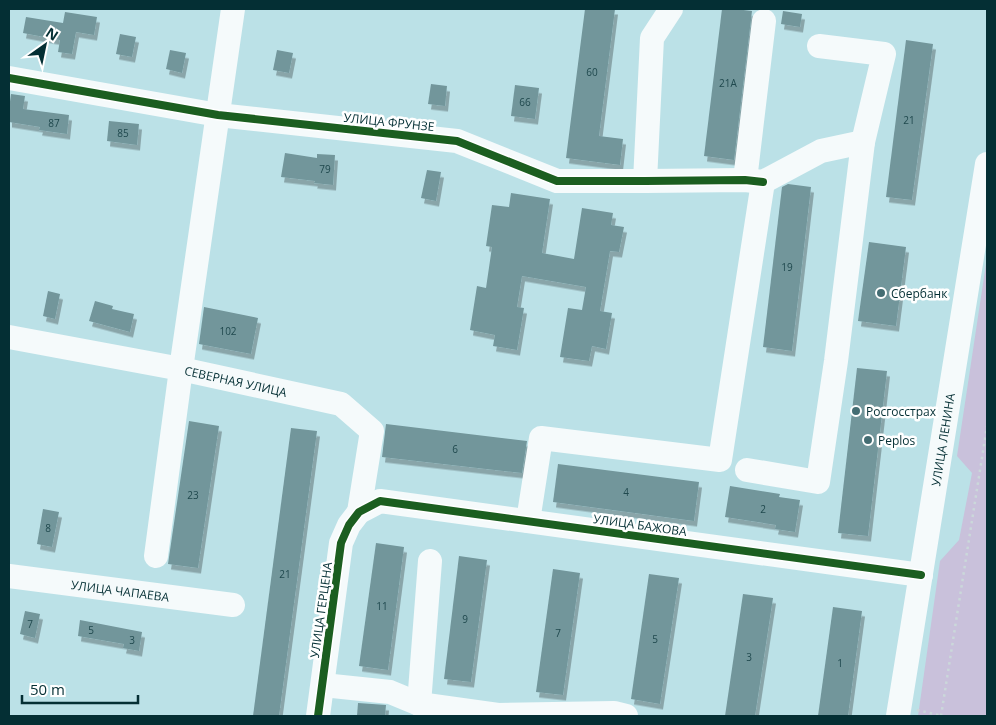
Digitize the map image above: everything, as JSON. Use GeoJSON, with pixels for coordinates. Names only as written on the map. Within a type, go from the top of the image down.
{"type":"FeatureCollection","features":[{"type":"Feature","properties":{"kind":"street"},"geometry":{"type":"LineString","coordinates":[[156,556],[233,9]]}},
{"type":"Feature","properties":{"kind":"street"},"geometry":{"type":"LineString","coordinates":[[645,182],[652,38],[671,9]]}},
{"type":"Feature","properties":{"kind":"street"},"geometry":{"type":"LineString","coordinates":[[528,521],[541,438],[720,460],[754,181],[764,21]]}},
{"type":"Feature","properties":{"kind":"street"},"geometry":{"type":"LineString","coordinates":[[747,470],[818,482],[836,361],[863,142],[884,54],[819,46]]}},
{"type":"Feature","properties":{"kind":"street","name":"УЛИЦА ФРУНЗЕ"},"geometry":{"type":"LineString","coordinates":[[9,78],[218,116],[457,141],[557,181],[754,181]]}},
{"type":"Feature","properties":{"kind":"street"},"geometry":{"type":"LineString","coordinates":[[754,181],[821,151],[863,142]]}},
{"type":"Feature","properties":{"kind":"street","name":"УЛИЦА ЛЕНИНА"},"geometry":{"type":"LineString","coordinates":[[899,711],[987,164]]}},
{"type":"Feature","properties":{"kind":"street","name":"СЕВЕРНАЯ УЛИЦА"},"geometry":{"type":"LineString","coordinates":[[9,337],[181,369],[341,404],[372,431],[359,512]]}},
{"type":"Feature","properties":{"kind":"street","name":"УЛИЦА БАЖОВА"},"geometry":{"type":"LineString","coordinates":[[359,512],[380,501],[921,575]]}},
{"type":"Feature","properties":{"kind":"street","name":"УЛИЦА ГЕРЦЕНА"},"geometry":{"type":"LineString","coordinates":[[318,716],[341,543],[349,525],[359,512]]}},
{"type":"Feature","properties":{"kind":"street"},"geometry":{"type":"LineString","coordinates":[[419,704],[430,561]]}},
{"type":"Feature","properties":{"kind":"street","name":"УЛИЦА ЧАПАЕВА"},"geometry":{"type":"LineString","coordinates":[[9,576],[233,605]]}},
{"type":"Feature","properties":{"kind":"street"},"geometry":{"type":"LineString","coordinates":[[323,685],[390,692],[419,704],[498,715],[614,713],[626,716]]}},
{"type":"Feature","properties":{"kind":"path"},"geometry":{"type":"LineString","coordinates":[[899,711],[941,716],[987,426]]}},
{"type":"Feature","properties":{"kind":"shaded area"},"geometry":{"type":"Polygon","coordinates":[[[987,257],[987,716],[918,716],[940,561],[959,540],[972,473],[957,456],[987,257]]]}},
{"type":"Feature","properties":{"kind":"building"},"geometry":{"type":"Polygon","coordinates":[[[585,9],[615,9],[599,136],[623,139],[620,165],[566,158],[585,9]]]}},
{"type":"Feature","properties":{"kind":"building"},"geometry":{"type":"Polygon","coordinates":[[[722,9],[752,11],[734,160],[704,156],[722,9]]]}},
{"type":"Feature","properties":{"kind":"building"},"geometry":{"type":"Polygon","coordinates":[[[783,11],[802,14],[800,27],[781,24],[783,11]]]}},
{"type":"Feature","properties":{"kind":"building"},"geometry":{"type":"Polygon","coordinates":[[[65,12],[97,17],[94,35],[76,32],[72,54],[58,52],[60,40],[23,33],[26,17],[63,23],[65,12]]]}},
{"type":"Feature","properties":{"kind":"building"},"geometry":{"type":"Polygon","coordinates":[[[120,34],[136,37],[132,57],[116,54],[120,34]]]}},
{"type":"Feature","properties":{"kind":"building"},"geometry":{"type":"Polygon","coordinates":[[[906,40],[933,44],[912,200],[886,197],[906,40]]]}},
{"type":"Feature","properties":{"kind":"building"},"geometry":{"type":"Polygon","coordinates":[[[170,50],[186,53],[182,73],[166,69],[170,50]]]}},
{"type":"Feature","properties":{"kind":"building"},"geometry":{"type":"Polygon","coordinates":[[[277,50],[293,53],[289,73],[273,70],[277,50]]]}},
{"type":"Feature","properties":{"kind":"building"},"geometry":{"type":"Polygon","coordinates":[[[431,84],[447,86],[445,106],[428,104],[431,84]]]}},
{"type":"Feature","properties":{"kind":"building"},"geometry":{"type":"Polygon","coordinates":[[[515,85],[539,88],[535,119],[511,116],[515,85]]]}},
{"type":"Feature","properties":{"kind":"building"},"geometry":{"type":"Polygon","coordinates":[[[11,94],[25,96],[23,109],[69,115],[67,134],[39,130],[40,127],[9,122],[11,94]]]}},
{"type":"Feature","properties":{"kind":"building"},"geometry":{"type":"Polygon","coordinates":[[[109,121],[139,124],[137,145],[107,141],[109,121]]]}},
{"type":"Feature","properties":{"kind":"building"},"geometry":{"type":"Polygon","coordinates":[[[285,153],[317,158],[317,154],[335,155],[333,185],[281,177],[285,153]]]}},
{"type":"Feature","properties":{"kind":"building"},"geometry":{"type":"Polygon","coordinates":[[[427,170],[441,172],[436,201],[421,198],[427,170]]]}},
{"type":"Feature","properties":{"kind":"building"},"geometry":{"type":"Polygon","coordinates":[[[788,184],[811,187],[792,351],[763,347],[782,187],[788,184]]]}},
{"type":"Feature","properties":{"kind":"building"},"geometry":{"type":"Polygon","coordinates":[[[511,193],[550,199],[542,253],[574,259],[582,208],[613,213],[611,225],[624,227],[619,252],[610,251],[600,311],[612,313],[606,349],[592,346],[589,361],[560,357],[568,308],[582,310],[586,287],[522,276],[517,307],[524,308],[517,350],[493,346],[495,335],[470,330],[477,286],[486,288],[492,247],[486,246],[492,205],[509,207],[511,193]]]}},
{"type":"Feature","properties":{"kind":"building"},"geometry":{"type":"Polygon","coordinates":[[[869,242],[906,247],[896,326],[858,321],[869,242]]]}},
{"type":"Feature","properties":{"kind":"building"},"geometry":{"type":"Polygon","coordinates":[[[48,291],[60,294],[55,319],[43,316],[48,291]]]}},
{"type":"Feature","properties":{"kind":"building"},"geometry":{"type":"Polygon","coordinates":[[[95,301],[113,306],[112,309],[134,314],[130,332],[89,321],[95,301]]]}},
{"type":"Feature","properties":{"kind":"building"},"geometry":{"type":"Polygon","coordinates":[[[204,307],[258,318],[251,354],[199,344],[204,307]]]}},
{"type":"Feature","properties":{"kind":"building"},"geometry":{"type":"Polygon","coordinates":[[[857,368],[887,371],[868,536],[838,533],[857,368]]]}},
{"type":"Feature","properties":{"kind":"building"},"geometry":{"type":"Polygon","coordinates":[[[189,421],[219,426],[198,568],[168,564],[189,421]]]}},
{"type":"Feature","properties":{"kind":"building"},"geometry":{"type":"Polygon","coordinates":[[[386,424],[527,441],[522,473],[382,457],[386,424]]]}},
{"type":"Feature","properties":{"kind":"building"},"geometry":{"type":"Polygon","coordinates":[[[291,428],[317,431],[279,716],[253,716],[291,428]]]}},
{"type":"Feature","properties":{"kind":"building"},"geometry":{"type":"Polygon","coordinates":[[[558,464],[699,482],[694,521],[553,502],[558,464]]]}},
{"type":"Feature","properties":{"kind":"building"},"geometry":{"type":"Polygon","coordinates":[[[730,486],[780,494],[779,497],[800,500],[795,532],[775,529],[776,525],[725,517],[730,486]]]}},
{"type":"Feature","properties":{"kind":"building"},"geometry":{"type":"Polygon","coordinates":[[[43,509],[59,512],[52,547],[37,544],[43,509]]]}},
{"type":"Feature","properties":{"kind":"building"},"geometry":{"type":"Polygon","coordinates":[[[376,543],[404,547],[388,670],[359,666],[376,543]]]}},
{"type":"Feature","properties":{"kind":"building"},"geometry":{"type":"Polygon","coordinates":[[[459,556],[487,560],[471,682],[444,679],[459,556]]]}},
{"type":"Feature","properties":{"kind":"building"},"geometry":{"type":"Polygon","coordinates":[[[553,569],[580,573],[563,695],[536,692],[553,569]]]}},
{"type":"Feature","properties":{"kind":"building"},"geometry":{"type":"Polygon","coordinates":[[[649,574],[679,578],[660,704],[631,699],[649,574]]]}},
{"type":"Feature","properties":{"kind":"building"},"geometry":{"type":"Polygon","coordinates":[[[743,594],[773,598],[755,716],[725,716],[743,594]]]}},
{"type":"Feature","properties":{"kind":"building"},"geometry":{"type":"Polygon","coordinates":[[[833,607],[862,611],[848,716],[818,716],[833,607]]]}},
{"type":"Feature","properties":{"kind":"building"},"geometry":{"type":"Polygon","coordinates":[[[25,611],[40,614],[35,638],[20,634],[25,611]]]}},
{"type":"Feature","properties":{"kind":"building"},"geometry":{"type":"Polygon","coordinates":[[[80,620],[142,632],[139,651],[123,648],[124,644],[78,636],[80,620]]]}},
{"type":"Feature","properties":{"kind":"building"},"geometry":{"type":"Polygon","coordinates":[[[358,703],[386,705],[385,716],[357,716],[358,703]]]}},
{"type":"Feature","properties":{"kind":"cycle path"},"geometry":{"type":"LineString","coordinates":[[9,78],[218,115],[457,141],[557,181],[745,180],[763,182]]}},
{"type":"Feature","properties":{"kind":"cycle path"},"geometry":{"type":"LineString","coordinates":[[318,716],[341,543],[349,525],[359,512],[380,501],[921,575]]}},
{"type":"Feature","properties":{"kind":"place","name":"Сбербанк"},"geometry":{"type":"Point","coordinates":[881,293]}},
{"type":"Feature","properties":{"kind":"place","name":"Росгосстрах"},"geometry":{"type":"Point","coordinates":[856,411]}},
{"type":"Feature","properties":{"kind":"place","name":"Peplos"},"geometry":{"type":"Point","coordinates":[868,440]}}]}
